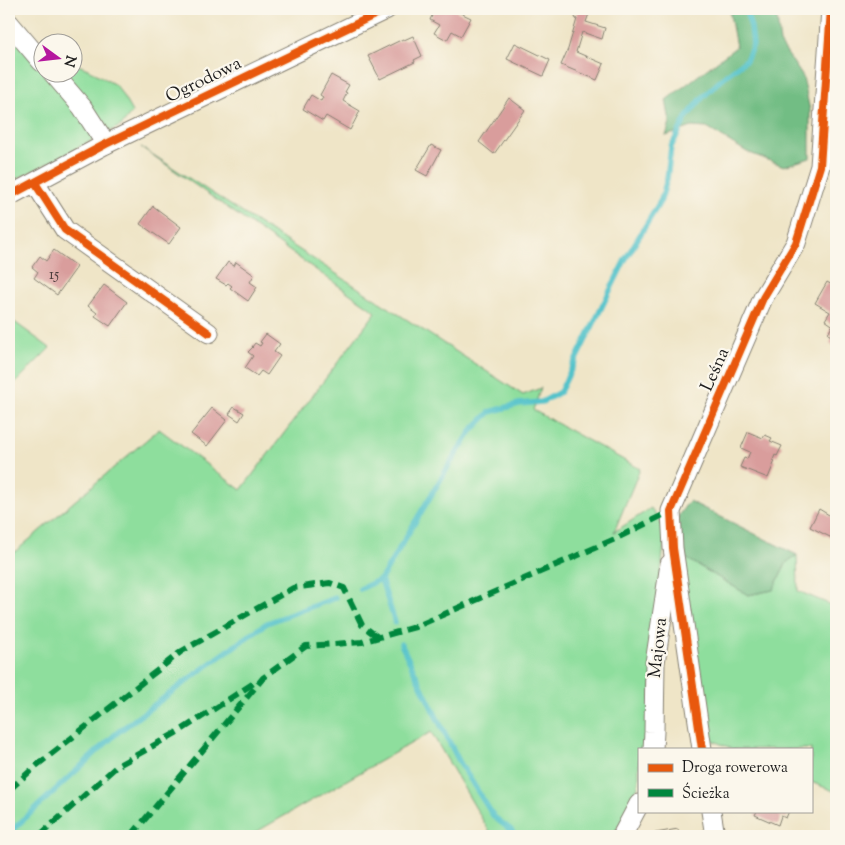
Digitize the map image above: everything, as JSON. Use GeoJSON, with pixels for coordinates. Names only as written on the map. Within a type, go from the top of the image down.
{"type":"FeatureCollection","features":[{"type":"Feature","properties":{"kind":"street","name":"Ogrodowa"},"geometry":{"type":"LineString","coordinates":[[9,196],[106,144],[387,9]]}},
{"type":"Feature","properties":{"kind":"street","name":"Leśna"},"geometry":{"type":"LineString","coordinates":[[702,748],[673,548],[671,511],[764,298],[796,243],[820,166],[831,9]]}},
{"type":"Feature","properties":{"kind":"street"},"geometry":{"type":"LineString","coordinates":[[9,23],[32,50]]}},
{"type":"Feature","properties":{"kind":"street"},"geometry":{"type":"LineString","coordinates":[[61,82],[82,107],[106,144]]}},
{"type":"Feature","properties":{"kind":"street"},"geometry":{"type":"LineString","coordinates":[[35,182],[65,230],[208,333]]}},
{"type":"Feature","properties":{"kind":"street","name":"Majowa"},"geometry":{"type":"LineString","coordinates":[[653,748],[654,663],[673,548]]}},
{"type":"Feature","properties":{"kind":"street"},"geometry":{"type":"LineString","coordinates":[[622,836],[638,806]]}},
{"type":"Feature","properties":{"kind":"street"},"geometry":{"type":"LineString","coordinates":[[711,812],[715,836]]}},
{"type":"Feature","properties":{"kind":"green space"},"geometry":{"type":"Polygon","coordinates":[[[729,9],[776,9],[780,43],[803,77],[810,111],[810,158],[784,166],[747,152],[707,128],[692,127],[666,136],[670,122],[666,100],[736,47],[729,9]]]}},
{"type":"Feature","properties":{"kind":"green space"},"geometry":{"type":"Polygon","coordinates":[[[9,39],[32,48],[32,82],[82,82],[82,67],[117,86],[132,112],[122,125],[9,183],[9,39]]]}},
{"type":"Feature","properties":{"kind":"green space"},"geometry":{"type":"Polygon","coordinates":[[[141,147],[523,395],[541,388],[533,410],[640,469],[614,532],[651,508],[665,530],[646,748],[638,748],[638,786],[632,802],[613,836],[492,836],[431,732],[249,836],[9,836],[9,557],[159,429],[241,490],[376,312],[141,147]]]}},
{"type":"Feature","properties":{"kind":"green space"},"geometry":{"type":"Polygon","coordinates":[[[9,318],[50,348],[9,389],[9,318]]]}},
{"type":"Feature","properties":{"kind":"green space"},"geometry":{"type":"Polygon","coordinates":[[[689,501],[797,555],[787,562],[773,590],[748,595],[679,554],[678,516],[689,501]]]}},
{"type":"Feature","properties":{"kind":"green space"},"geometry":{"type":"Polygon","coordinates":[[[679,554],[748,595],[773,590],[787,562],[797,555],[798,591],[836,607],[836,792],[812,782],[812,748],[731,748],[706,738],[679,554]]]}},
{"type":"Feature","properties":{"kind":"building"},"geometry":{"type":"Polygon","coordinates":[[[435,9],[452,9],[471,18],[461,36],[452,31],[447,40],[434,33],[439,25],[430,20],[435,9]]]}},
{"type":"Feature","properties":{"kind":"building"},"geometry":{"type":"Polygon","coordinates":[[[578,9],[590,11],[586,22],[605,28],[602,39],[582,32],[576,52],[604,64],[597,80],[561,65],[568,49],[578,9]]]}},
{"type":"Feature","properties":{"kind":"building"},"geometry":{"type":"Polygon","coordinates":[[[413,36],[422,56],[414,60],[415,62],[380,79],[368,56],[413,36]]]}},
{"type":"Feature","properties":{"kind":"building"},"geometry":{"type":"Polygon","coordinates":[[[515,43],[550,60],[543,76],[507,59],[515,43]]]}},
{"type":"Feature","properties":{"kind":"building"},"geometry":{"type":"Polygon","coordinates":[[[331,75],[349,85],[343,101],[360,111],[350,130],[326,116],[323,121],[303,109],[311,95],[321,101],[323,97],[320,95],[331,75]]]}},
{"type":"Feature","properties":{"kind":"building"},"geometry":{"type":"Polygon","coordinates":[[[509,98],[525,110],[494,154],[479,142],[509,98]]]}},
{"type":"Feature","properties":{"kind":"building"},"geometry":{"type":"Polygon","coordinates":[[[431,145],[441,150],[427,176],[416,170],[431,145]]]}},
{"type":"Feature","properties":{"kind":"building"},"geometry":{"type":"Polygon","coordinates":[[[153,206],[181,227],[169,244],[140,224],[153,206]]]}},
{"type":"Feature","properties":{"kind":"building"},"geometry":{"type":"Polygon","coordinates":[[[54,250],[77,267],[57,295],[34,278],[38,272],[32,267],[40,256],[46,261],[54,250]]]}},
{"type":"Feature","properties":{"kind":"building"},"geometry":{"type":"Polygon","coordinates":[[[228,262],[234,266],[236,262],[254,275],[250,282],[257,287],[248,301],[230,288],[232,286],[228,283],[226,285],[216,279],[228,262]]]}},
{"type":"Feature","properties":{"kind":"building"},"geometry":{"type":"Polygon","coordinates":[[[827,282],[836,287],[835,327],[825,320],[830,312],[815,303],[827,282]]]}},
{"type":"Feature","properties":{"kind":"building"},"geometry":{"type":"Polygon","coordinates":[[[104,285],[127,302],[110,326],[95,316],[97,313],[88,306],[104,285]]]}},
{"type":"Feature","properties":{"kind":"building"},"geometry":{"type":"Polygon","coordinates":[[[832,326],[836,329],[836,346],[830,343],[833,337],[828,334],[832,326]]]}},
{"type":"Feature","properties":{"kind":"building"},"geometry":{"type":"Polygon","coordinates":[[[266,334],[280,344],[274,352],[280,356],[267,375],[261,371],[257,376],[245,368],[253,356],[248,352],[255,343],[260,346],[262,343],[260,342],[266,334]]]}},
{"type":"Feature","properties":{"kind":"building"},"geometry":{"type":"Polygon","coordinates":[[[234,407],[244,413],[239,421],[229,414],[234,407]]]}},
{"type":"Feature","properties":{"kind":"building"},"geometry":{"type":"Polygon","coordinates":[[[212,408],[227,420],[207,446],[191,434],[212,408]]]}},
{"type":"Feature","properties":{"kind":"building"},"geometry":{"type":"Polygon","coordinates":[[[748,432],[763,438],[765,435],[772,438],[770,441],[782,446],[777,456],[775,455],[773,460],[775,461],[768,478],[740,467],[744,458],[747,459],[750,452],[741,448],[748,432]]]}},
{"type":"Feature","properties":{"kind":"building"},"geometry":{"type":"Polygon","coordinates":[[[819,509],[834,518],[832,523],[836,525],[836,540],[810,527],[819,509]]]}},
{"type":"Feature","properties":{"kind":"building"},"geometry":{"type":"Polygon","coordinates":[[[756,812],[789,812],[786,818],[781,816],[778,825],[755,815],[756,812]]]}},
{"type":"Feature","properties":{"kind":"building"},"geometry":{"type":"Polygon","coordinates":[[[678,829],[679,836],[650,836],[650,834],[678,829]]]}},
{"type":"Feature","properties":{"kind":"waterway"},"geometry":{"type":"LineString","coordinates":[[395,622],[381,579],[472,430],[490,412],[519,404],[542,402],[560,392],[625,260],[661,200],[667,179],[671,147],[686,118],[703,97],[746,60],[753,45],[751,27],[745,9]]}},
{"type":"Feature","properties":{"kind":"waterway"},"geometry":{"type":"LineString","coordinates":[[360,589],[381,579]]}},
{"type":"Feature","properties":{"kind":"waterway"},"geometry":{"type":"LineString","coordinates":[[9,833],[118,732],[208,665],[267,623],[335,598]]}},
{"type":"Feature","properties":{"kind":"waterway"},"geometry":{"type":"LineString","coordinates":[[401,644],[460,763],[494,817],[511,830],[515,836]]}},
{"type":"Feature","properties":{"kind":"marked path"},"geometry":{"type":"LineString","coordinates":[[131,836],[263,678],[306,646],[362,642],[415,627],[615,539],[671,511]]}},
{"type":"Feature","properties":{"kind":"marked path"},"geometry":{"type":"LineString","coordinates":[[9,790],[36,766],[182,651],[293,588],[330,583],[344,588],[362,625],[379,638]]}},
{"type":"Feature","properties":{"kind":"marked path"},"geometry":{"type":"LineString","coordinates":[[39,836],[117,766],[183,729],[254,683]]}},
{"type":"Feature","properties":{"kind":"cycle path"},"geometry":{"type":"LineString","coordinates":[[9,196],[106,144],[387,9]]}},
{"type":"Feature","properties":{"kind":"cycle path"},"geometry":{"type":"LineString","coordinates":[[702,748],[673,548],[671,511],[763,298],[796,243],[820,166],[831,9]]}},
{"type":"Feature","properties":{"kind":"cycle path"},"geometry":{"type":"LineString","coordinates":[[35,183],[65,230],[209,333]]}}]}
